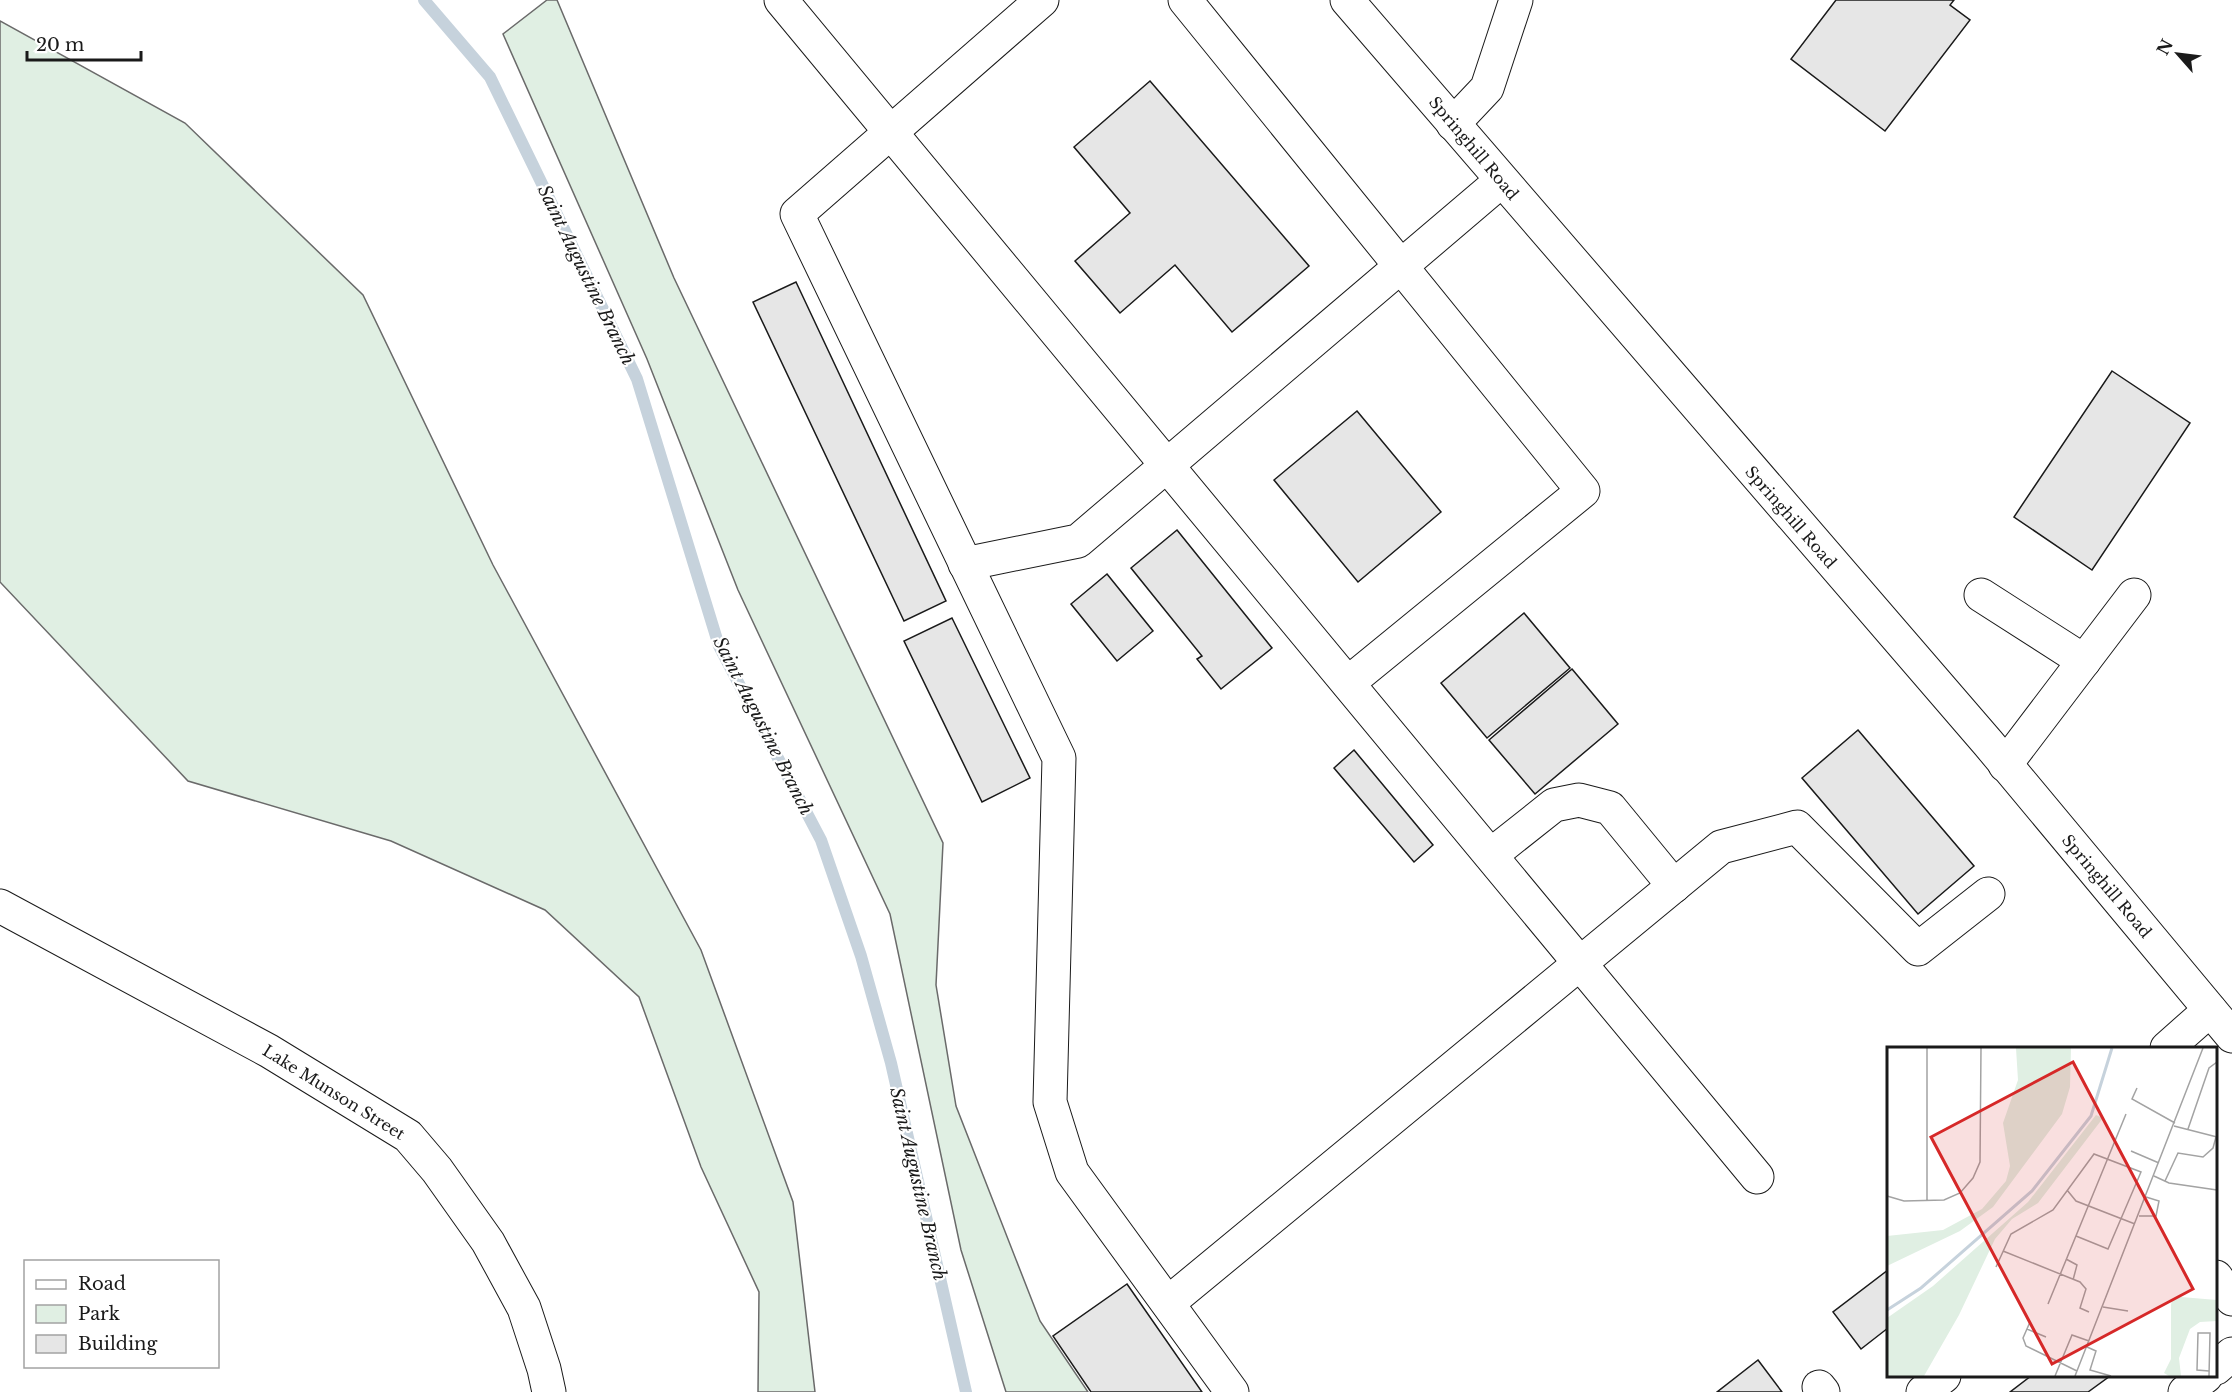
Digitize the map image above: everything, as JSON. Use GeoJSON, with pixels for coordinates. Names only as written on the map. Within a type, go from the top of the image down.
{"type":"FeatureCollection","features":[{"type":"Feature","properties":{"kind":"main road"},"geometry":{"type":"LineString","coordinates":[[781,0],[1757,1177]]}},
{"type":"Feature","properties":{"kind":"main road"},"geometry":{"type":"LineString","coordinates":[[1042,0],[797,214],[1059,758],[1050,1102],[1072,1172],[1232,1392]]}},
{"type":"Feature","properties":{"kind":"main road"},"geometry":{"type":"LineString","coordinates":[[1185,0],[1583,491],[1348,683]]}},
{"type":"Feature","properties":{"kind":"main road","name":"Springhill Road"},"geometry":{"type":"LineString","coordinates":[[1347,0],[2005,765],[2232,1036]]}},
{"type":"Feature","properties":{"kind":"main road"},"geometry":{"type":"LineString","coordinates":[[1453,124],[1487,88],[1516,0]]}},
{"type":"Feature","properties":{"kind":"main road"},"geometry":{"type":"LineString","coordinates":[[965,564],[1078,542],[1166,464],[1501,180]]}},
{"type":"Feature","properties":{"kind":"main road"},"geometry":{"type":"LineString","coordinates":[[2005,765],[2134,594]]}},
{"type":"Feature","properties":{"kind":"main road"},"geometry":{"type":"LineString","coordinates":[[1981,596],[2084,661]]}},
{"type":"Feature","properties":{"kind":"main road"},"geometry":{"type":"LineString","coordinates":[[1491,855],[1554,805],[1579,800],[1610,808],[1674,886]]}},
{"type":"Feature","properties":{"kind":"main road"},"geometry":{"type":"LineString","coordinates":[[1168,1303],[1721,847],[1797,826],[1918,950],[1988,894]]}},
{"type":"Feature","properties":{"kind":"main road","name":"Lake Munson Street"},"geometry":{"type":"LineString","coordinates":[[0,906],[269,1051],[408,1136],[437,1170],[488,1242],[524,1308],[549,1392]]}},
{"type":"Feature","properties":{"kind":"main road"},"geometry":{"type":"LineString","coordinates":[[2169,1047],[2210,1010]]}},
{"type":"Feature","properties":{"kind":"main road"},"geometry":{"type":"LineString","coordinates":[[2217,1278],[2232,1299]]}},
{"type":"Feature","properties":{"kind":"main road"},"geometry":{"type":"LineString","coordinates":[[2217,1367],[2232,1354]]}},
{"type":"Feature","properties":{"kind":"main road"},"geometry":{"type":"LineString","coordinates":[[1923,1392],[1943,1377]]}},
{"type":"Feature","properties":{"kind":"main road"},"geometry":{"type":"LineString","coordinates":[[2185,1392],[2205,1377]]}},
{"type":"Feature","properties":{"kind":"green space"},"geometry":{"type":"Polygon","coordinates":[[[547,0],[557,0],[674,278],[943,843],[936,985],[956,1106],[1040,1321],[1088,1392],[1006,1392],[961,1250],[890,914],[738,590],[647,359],[503,34],[547,0]]]}},
{"type":"Feature","properties":{"kind":"green space"},"geometry":{"type":"Polygon","coordinates":[[[0,21],[185,123],[363,295],[493,565],[701,950],[793,1202],[815,1392],[758,1392],[759,1292],[701,1167],[639,997],[545,910],[391,841],[188,781],[0,582],[0,21]]]}},
{"type":"Feature","properties":{"kind":"building"},"geometry":{"type":"Polygon","coordinates":[[[1836,0],[1954,0],[1950,5],[1970,20],[1885,131],[1791,59],[1836,0]]]}},
{"type":"Feature","properties":{"kind":"building"},"geometry":{"type":"Polygon","coordinates":[[[1150,81],[1309,266],[1232,332],[1175,265],[1120,313],[1075,261],[1130,213],[1074,147],[1150,81]]]}},
{"type":"Feature","properties":{"kind":"building"},"geometry":{"type":"Polygon","coordinates":[[[796,282],[946,601],[904,621],[753,302],[796,282]]]}},
{"type":"Feature","properties":{"kind":"building"},"geometry":{"type":"Polygon","coordinates":[[[2112,371],[2190,423],[2092,570],[2014,517],[2112,371]]]}},
{"type":"Feature","properties":{"kind":"building"},"geometry":{"type":"Polygon","coordinates":[[[1357,411],[1441,512],[1358,582],[1274,480],[1357,411]]]}},
{"type":"Feature","properties":{"kind":"building"},"geometry":{"type":"Polygon","coordinates":[[[1177,530],[1272,648],[1221,689],[1197,659],[1202,656],[1131,568],[1177,530]]]}},
{"type":"Feature","properties":{"kind":"building"},"geometry":{"type":"Polygon","coordinates":[[[1107,574],[1153,631],[1117,661],[1071,604],[1107,574]]]}},
{"type":"Feature","properties":{"kind":"building"},"geometry":{"type":"Polygon","coordinates":[[[1524,613],[1570,668],[1487,738],[1441,683],[1524,613]]]}},
{"type":"Feature","properties":{"kind":"building"},"geometry":{"type":"Polygon","coordinates":[[[952,618],[1030,778],[982,802],[904,641],[952,618]]]}},
{"type":"Feature","properties":{"kind":"building"},"geometry":{"type":"Polygon","coordinates":[[[1572,669],[1618,724],[1535,794],[1489,740],[1572,669]]]}},
{"type":"Feature","properties":{"kind":"building"},"geometry":{"type":"Polygon","coordinates":[[[1858,730],[1974,866],[1918,914],[1802,778],[1858,730]]]}},
{"type":"Feature","properties":{"kind":"building"},"geometry":{"type":"Polygon","coordinates":[[[1354,750],[1433,845],[1414,862],[1334,768],[1354,750]]]}},
{"type":"Feature","properties":{"kind":"building"},"geometry":{"type":"Polygon","coordinates":[[[1887,1271],[1887,1329],[1861,1349],[1833,1312],[1887,1271]]]}},
{"type":"Feature","properties":{"kind":"building"},"geometry":{"type":"Polygon","coordinates":[[[1127,1284],[1202,1392],[1091,1392],[1053,1336],[1127,1284]]]}},
{"type":"Feature","properties":{"kind":"building"},"geometry":{"type":"Polygon","coordinates":[[[1758,1360],[1782,1392],[1717,1392],[1758,1360]]]}},
{"type":"Feature","properties":{"kind":"building"},"geometry":{"type":"Polygon","coordinates":[[[2030,1377],[2109,1377],[2088,1392],[2010,1392],[2030,1377]]]}},
{"type":"Feature","properties":{"kind":"waterway","name":"Saint Augustine Branch"},"geometry":{"type":"LineString","coordinates":[[424,0],[490,77],[637,379],[719,646],[821,840],[861,956],[891,1063],[966,1392]]}}]}
